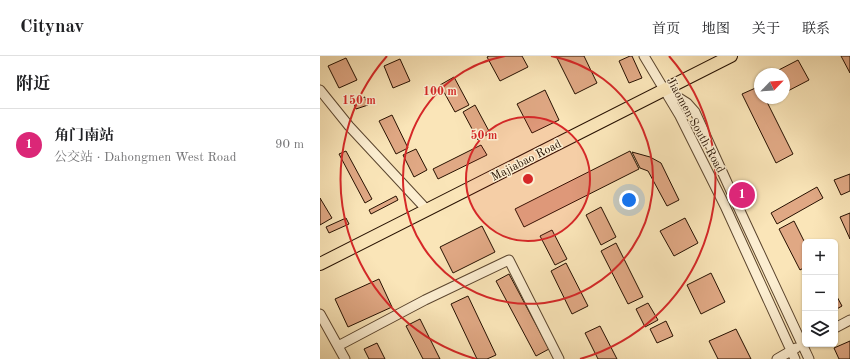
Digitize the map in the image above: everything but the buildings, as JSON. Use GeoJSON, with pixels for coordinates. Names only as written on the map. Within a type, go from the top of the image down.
{"type":"FeatureCollection","features":[{"type":"Feature","properties":{"kind":"main road","name":"Majiabao Road"},"geometry":{"type":"LineString","coordinates":[[320,264],[731,56]]}},
{"type":"Feature","properties":{"kind":"street","name":"Jiaomen South Road"},"geometry":{"type":"LineString","coordinates":[[647,58],[656,79],[665,89],[725,206],[794,355]]}},
{"type":"Feature","properties":{"kind":"street"},"geometry":{"type":"LineString","coordinates":[[665,89],[687,103],[696,112],[738,207],[802,340]]}},
{"type":"Feature","properties":{"kind":"street"},"geometry":{"type":"LineString","coordinates":[[320,90],[349,126],[427,210]]}},
{"type":"Feature","properties":{"kind":"street"},"geometry":{"type":"LineString","coordinates":[[338,346],[425,300],[508,260],[559,359]]}},
{"type":"Feature","properties":{"kind":"street"},"geometry":{"type":"LineString","coordinates":[[320,314],[345,359]]}},
{"type":"Feature","properties":{"kind":"street"},"geometry":{"type":"LineString","coordinates":[[838,326],[850,320]]}},
{"type":"Feature","properties":{"kind":"street"},"geometry":{"type":"LineString","coordinates":[[777,359],[794,355],[802,346]]}},
{"type":"Feature","properties":{"kind":"street"},"geometry":{"type":"LineString","coordinates":[[805,347],[809,359]]}},
{"type":"Feature","properties":{"kind":"place","name":"角门南站"},"geometry":{"type":"Point","coordinates":[742,195]}}]}
